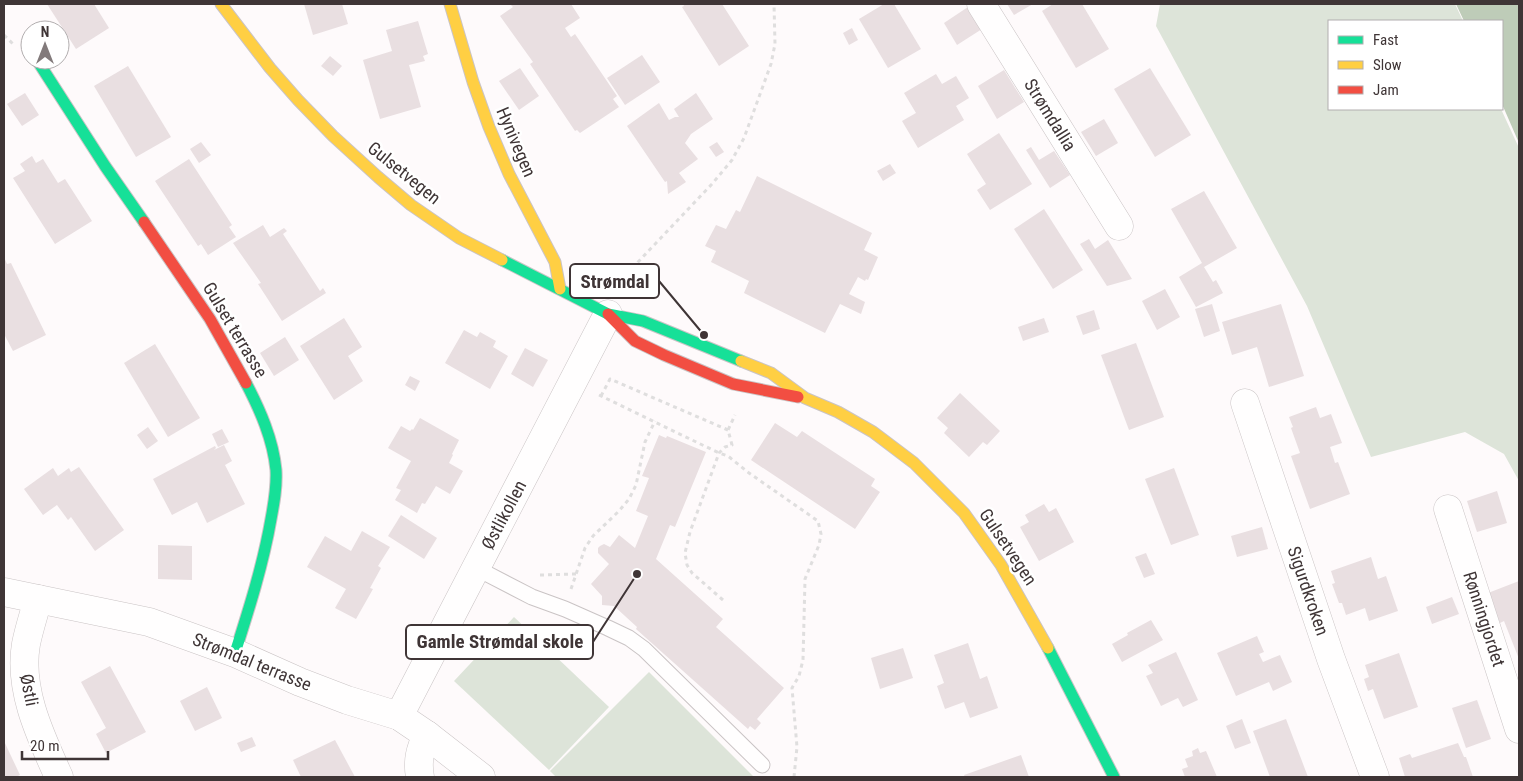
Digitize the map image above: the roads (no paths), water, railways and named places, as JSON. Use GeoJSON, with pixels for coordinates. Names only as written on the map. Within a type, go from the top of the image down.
{"type":"FeatureCollection","features":[{"type":"Feature","properties":{"kind":"main road","name":"Gulsetvegen"},"geometry":{"type":"LineString","coordinates":[[221,4],[270,68],[333,136],[411,205],[459,238],[608,314],[643,321],[771,373],[805,398]]}},
{"type":"Feature","properties":{"kind":"main road","name":"Hynivegen"},"geometry":{"type":"LineString","coordinates":[[450,4],[473,82],[490,127],[509,174],[555,262],[560,289]]}},
{"type":"Feature","properties":{"kind":"main road","name":"Gulset terrasse"},"geometry":{"type":"LineString","coordinates":[[43,70],[115,181],[194,293],[238,366],[268,428],[275,456],[276,486],[270,533],[235,653]]}},
{"type":"Feature","properties":{"kind":"main road","name":"Gulsetvegen"},"geometry":{"type":"LineString","coordinates":[[608,314],[635,341],[664,355],[733,384],[805,398],[838,412],[874,432],[914,463],[964,513],[1001,565],[1031,616],[1114,777]]}},
{"type":"Feature","properties":{"kind":"street","name":"Strømdallia"},"geometry":{"type":"LineString","coordinates":[[981,4],[1119,226]]}},
{"type":"Feature","properties":{"kind":"street","name":"Østlikollen"},"geometry":{"type":"LineString","coordinates":[[399,716],[608,314]]}},
{"type":"Feature","properties":{"kind":"street","name":"Sigurdkroken"},"geometry":{"type":"LineString","coordinates":[[1245,403],[1331,659],[1376,777]]}},
{"type":"Feature","properties":{"kind":"street","name":"Rønningjordet"},"geometry":{"type":"LineString","coordinates":[[1448,508],[1519,729]]}},
{"type":"Feature","properties":{"kind":"street","name":"Strømdal terrasse"},"geometry":{"type":"LineString","coordinates":[[4,592],[149,622],[235,653],[319,690],[399,716],[481,777]]}},
{"type":"Feature","properties":{"kind":"street","name":"Østli"},"geometry":{"type":"LineString","coordinates":[[38,599],[26,644],[24,669],[28,693],[42,740],[59,777]]}},
{"type":"Feature","properties":{"kind":"street"},"geometry":{"type":"LineString","coordinates":[[420,777],[418,768],[419,754],[427,735]]}},
{"type":"Feature","properties":{"kind":"lane"},"geometry":{"type":"LineString","coordinates":[[476,568],[532,597],[565,609],[629,638],[644,649],[762,765]]}},
{"type":"Feature","properties":{"kind":"place","name":"Strømdal"},"geometry":{"type":"Point","coordinates":[704,335]}},
{"type":"Feature","properties":{"kind":"place","name":"Gamle Strømdal skole"},"geometry":{"type":"Point","coordinates":[637,574]}}]}
